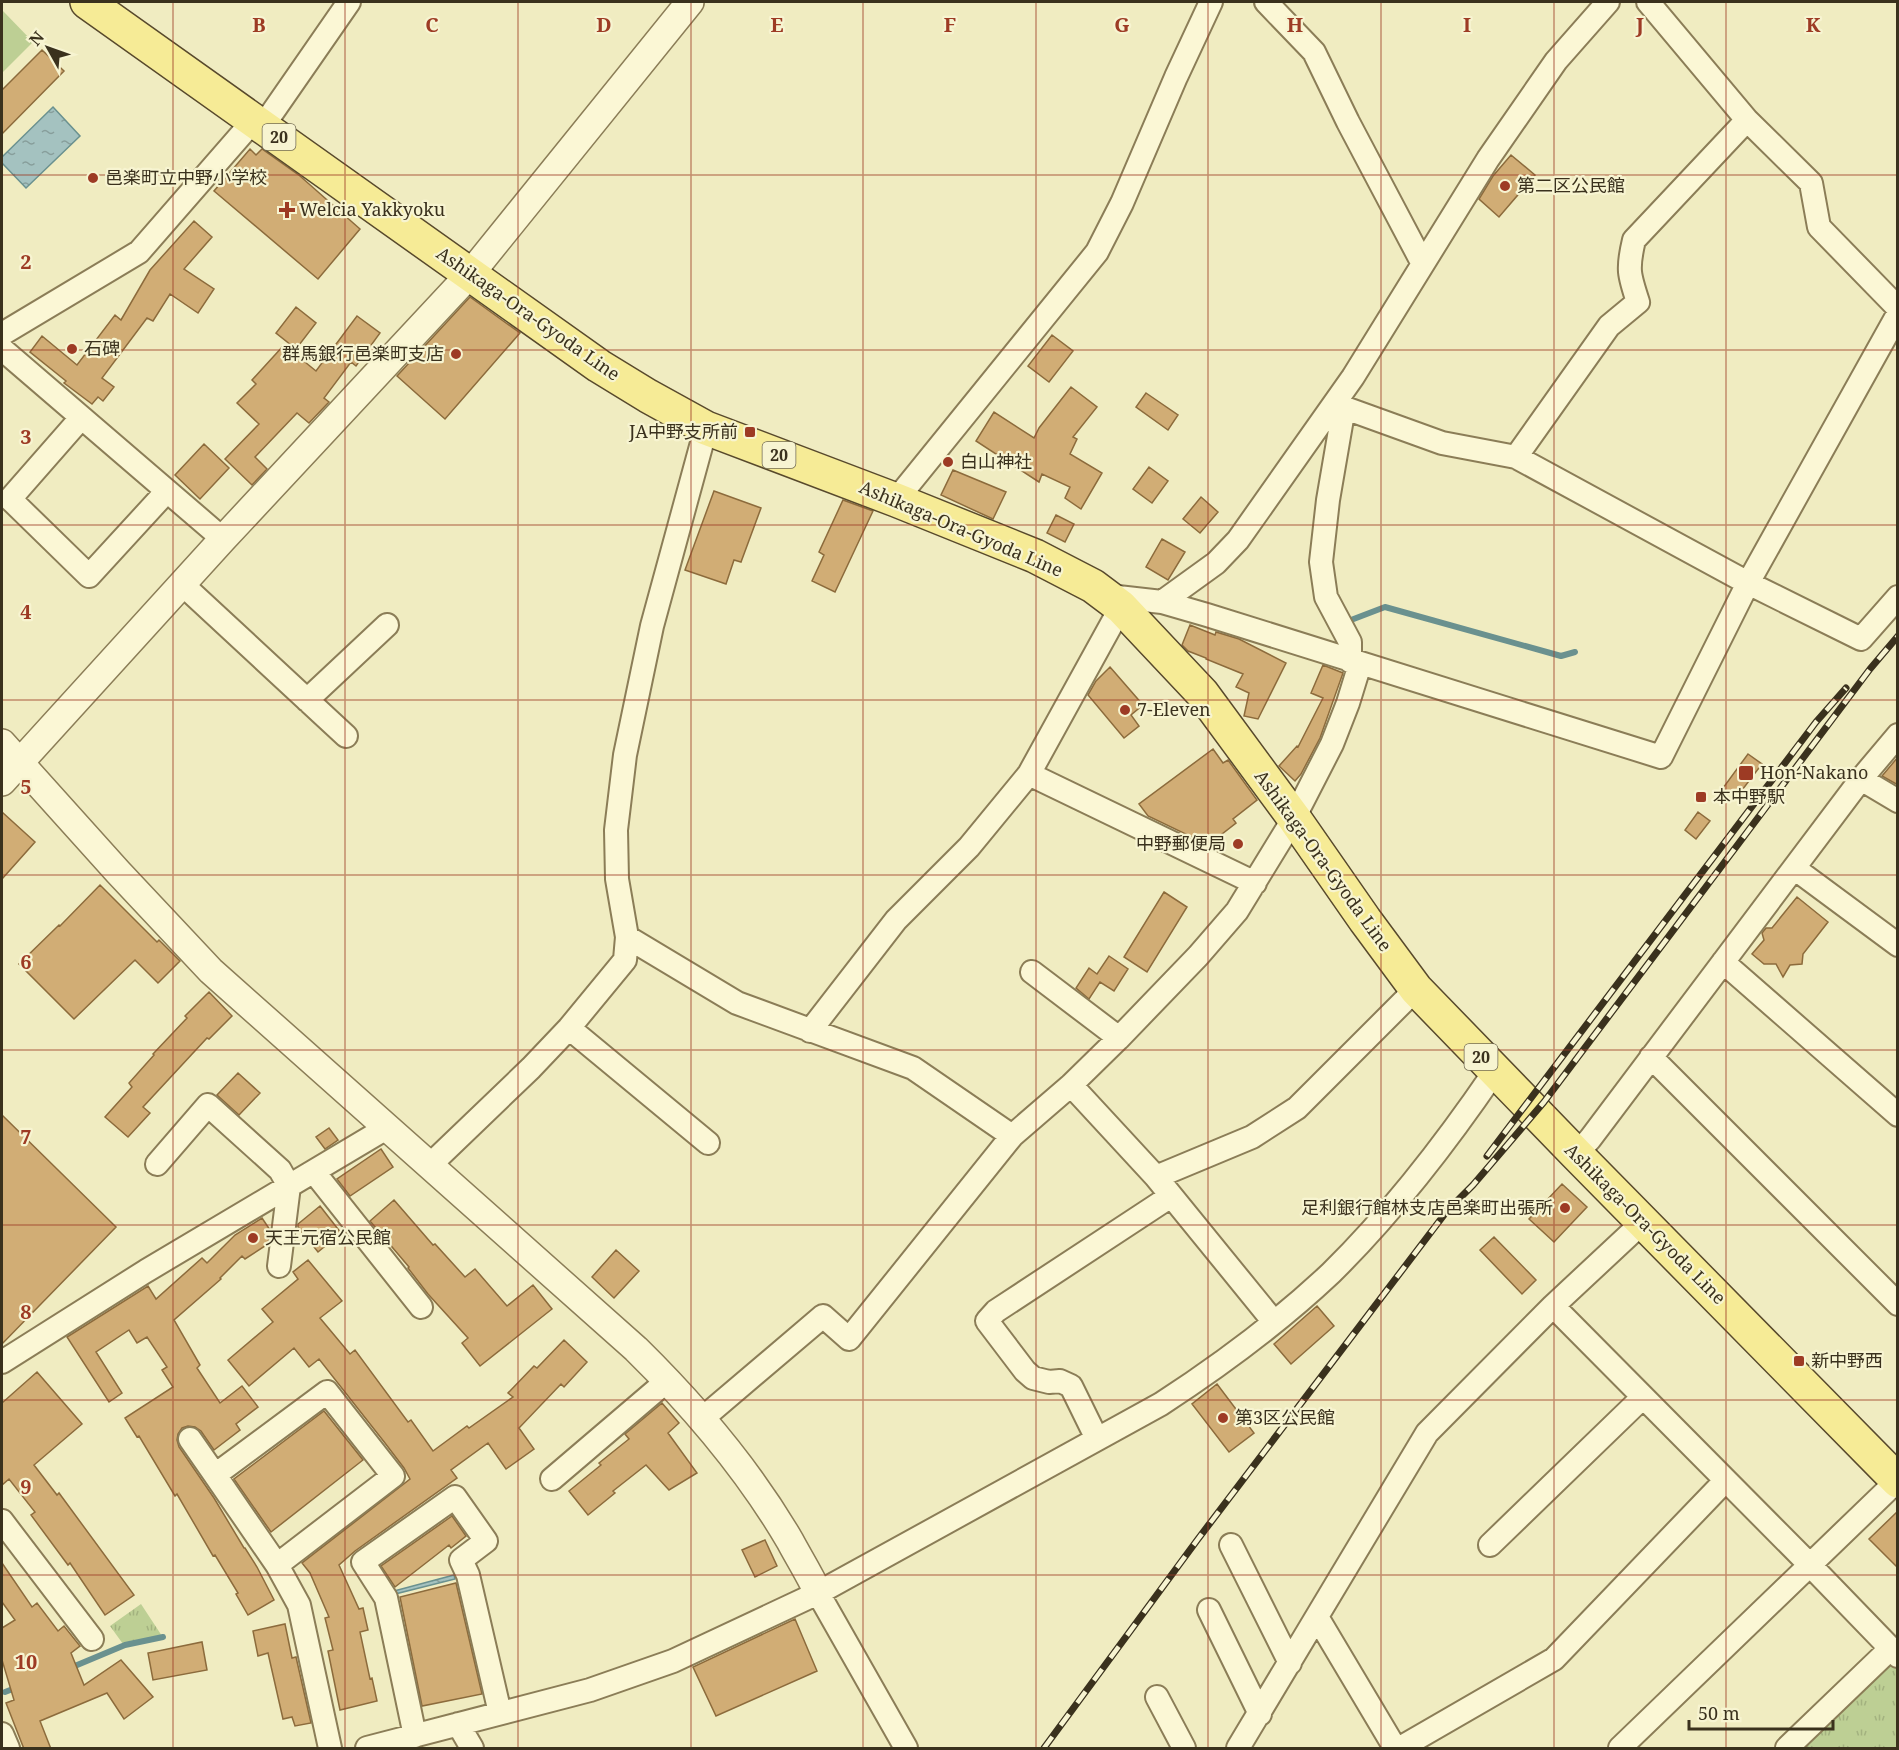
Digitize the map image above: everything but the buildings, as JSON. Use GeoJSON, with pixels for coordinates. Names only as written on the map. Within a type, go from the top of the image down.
{"type":"FeatureCollection","features":[{"type":"Feature","properties":{"kind":"main road","name":"Ashikaga-Ora-Gyoda Line"},"geometry":{"type":"LineString","coordinates":[[87,2],[599,366],[648,396],[706,428],[1035,556],[1093,586],[1114,602],[1202,693],[1416,989],[1897,1480]]}},
{"type":"Feature","properties":{"kind":"street"},"geometry":{"type":"LineString","coordinates":[[2,334],[139,252],[259,123],[349,2]]}},
{"type":"Feature","properties":{"kind":"street"},"geometry":{"type":"LineString","coordinates":[[2,783],[223,539],[471,273],[690,2]]}},
{"type":"Feature","properties":{"kind":"street"},"geometry":{"type":"LineString","coordinates":[[896,500],[1097,252],[1122,203],[1210,2]]}},
{"type":"Feature","properties":{"kind":"street"},"geometry":{"type":"LineString","coordinates":[[1266,2],[1314,52],[1423,264]]}},
{"type":"Feature","properties":{"kind":"street"},"geometry":{"type":"LineString","coordinates":[[1162,602],[1216,563],[1238,540],[1339,406],[1353,377],[1488,159],[1556,61],[1608,2]]}},
{"type":"Feature","properties":{"kind":"street"},"geometry":{"type":"LineString","coordinates":[[1648,2],[1747,120],[1811,183],[1819,227],[1898,308]]}},
{"type":"Feature","properties":{"kind":"street"},"geometry":{"type":"LineString","coordinates":[[1516,457],[1609,327],[1638,303],[1629,273],[1634,240],[1747,120]]}},
{"type":"Feature","properties":{"kind":"street"},"geometry":{"type":"LineString","coordinates":[[810,1031],[896,920],[969,848],[1029,774],[1114,602],[1162,602],[1661,757],[1748,583],[1898,314]]}},
{"type":"Feature","properties":{"kind":"street"},"geometry":{"type":"LineString","coordinates":[[2,349],[223,539]]}},
{"type":"Feature","properties":{"kind":"street"},"geometry":{"type":"LineString","coordinates":[[1339,406],[1442,443],[1516,457],[1748,583],[1861,639],[1898,597]]}},
{"type":"Feature","properties":{"kind":"street"},"geometry":{"type":"LineString","coordinates":[[703,1418],[823,1316],[849,1339],[1012,1136],[1071,1085],[1198,956],[1231,919],[1255,883],[1294,818],[1332,744],[1348,703],[1355,662],[1350,642],[1326,597],[1321,562],[1339,406]]}},
{"type":"Feature","properties":{"kind":"street"},"geometry":{"type":"LineString","coordinates":[[81,418],[10,499],[89,576],[167,491]]}},
{"type":"Feature","properties":{"kind":"street"},"geometry":{"type":"LineString","coordinates":[[430,1165],[569,1029],[625,960],[627,937],[618,879],[616,830],[625,755],[652,626],[706,428]]}},
{"type":"Feature","properties":{"kind":"street"},"geometry":{"type":"LineString","coordinates":[[182,584],[346,736]]}},
{"type":"Feature","properties":{"kind":"street"},"geometry":{"type":"LineString","coordinates":[[307,700],[387,625]]}},
{"type":"Feature","properties":{"kind":"street"},"geometry":{"type":"LineString","coordinates":[[1576,1154],[1586,1145],[1861,779],[1898,735]]}},
{"type":"Feature","properties":{"kind":"street"},"geometry":{"type":"LineString","coordinates":[[2,743],[211,971],[636,1349],[703,1418],[755,1486],[779,1523],[906,1749]]}},
{"type":"Feature","properties":{"kind":"street"},"geometry":{"type":"LineString","coordinates":[[1029,774],[1255,883]]}},
{"type":"Feature","properties":{"kind":"street"},"geometry":{"type":"LineString","coordinates":[[1861,779],[1898,801]]}},
{"type":"Feature","properties":{"kind":"street"},"geometry":{"type":"LineString","coordinates":[[1794,868],[1898,945]]}},
{"type":"Feature","properties":{"kind":"street"},"geometry":{"type":"LineString","coordinates":[[627,937],[737,1003],[913,1068],[1012,1136]]}},
{"type":"Feature","properties":{"kind":"street"},"geometry":{"type":"LineString","coordinates":[[1723,962],[1898,1115]]}},
{"type":"Feature","properties":{"kind":"street"},"geometry":{"type":"LineString","coordinates":[[1032,972],[1119,1038]]}},
{"type":"Feature","properties":{"kind":"street"},"geometry":{"type":"LineString","coordinates":[[1155,1177],[1252,1137],[1297,1108],[1416,989]]}},
{"type":"Feature","properties":{"kind":"street"},"geometry":{"type":"LineString","coordinates":[[569,1029],[708,1143]]}},
{"type":"Feature","properties":{"kind":"street"},"geometry":{"type":"LineString","coordinates":[[1651,1057],[1898,1304]]}},
{"type":"Feature","properties":{"kind":"street"},"geometry":{"type":"LineString","coordinates":[[367,1749],[410,1741],[458,1724],[590,1690],[673,1661],[818,1593],[1161,1404],[1274,1322],[1329,1274],[1400,1199],[1430,1162],[1495,1071]]}},
{"type":"Feature","properties":{"kind":"street"},"geometry":{"type":"LineString","coordinates":[[1071,1085],[1155,1177],[1274,1322]]}},
{"type":"Feature","properties":{"kind":"street"},"geometry":{"type":"LineString","coordinates":[[157,1164],[208,1105],[279,1170],[289,1186],[279,1266]]}},
{"type":"Feature","properties":{"kind":"street"},"geometry":{"type":"LineString","coordinates":[[2,1362],[146,1271],[378,1133],[386,1125]]}},
{"type":"Feature","properties":{"kind":"street"},"geometry":{"type":"LineString","coordinates":[[314,1172],[421,1307]]}},
{"type":"Feature","properties":{"kind":"street"},"geometry":{"type":"LineString","coordinates":[[1097,1439],[1071,1386],[1060,1381],[1048,1382],[1033,1378],[1025,1371],[987,1321],[996,1311],[1171,1196]]}},
{"type":"Feature","properties":{"kind":"street"},"geometry":{"type":"LineString","coordinates":[[1238,1749],[1427,1433],[1553,1306],[1642,1222]]}},
{"type":"Feature","properties":{"kind":"street"},"geometry":{"type":"LineString","coordinates":[[1553,1306],[1894,1652],[1787,1749]]}},
{"type":"Feature","properties":{"kind":"street"},"geometry":{"type":"LineString","coordinates":[[552,1479],[668,1380]]}},
{"type":"Feature","properties":{"kind":"street"},"geometry":{"type":"LineString","coordinates":[[215,1475],[327,1392],[393,1476],[277,1565]]}},
{"type":"Feature","properties":{"kind":"street"},"geometry":{"type":"LineString","coordinates":[[1490,1545],[1643,1397]]}},
{"type":"Feature","properties":{"kind":"street"},"geometry":{"type":"LineString","coordinates":[[190,1439],[277,1565],[299,1605],[330,1749]]}},
{"type":"Feature","properties":{"kind":"street"},"geometry":{"type":"LineString","coordinates":[[1620,1749],[1897,1480]]}},
{"type":"Feature","properties":{"kind":"street"},"geometry":{"type":"LineString","coordinates":[[1400,1749],[1554,1659],[1725,1481]]}},
{"type":"Feature","properties":{"kind":"street"},"geometry":{"type":"LineString","coordinates":[[410,1741],[386,1598],[363,1562],[455,1497],[486,1541],[461,1560],[468,1575],[500,1713]]}},
{"type":"Feature","properties":{"kind":"street"},"geometry":{"type":"LineString","coordinates":[[2,1521],[92,1640]]}},
{"type":"Feature","properties":{"kind":"street"},"geometry":{"type":"LineString","coordinates":[[1231,1545],[1290,1663]]}},
{"type":"Feature","properties":{"kind":"street"},"geometry":{"type":"LineString","coordinates":[[1209,1610],[1260,1714]]}},
{"type":"Feature","properties":{"kind":"street"},"geometry":{"type":"LineString","coordinates":[[1317,1617],[1395,1749]]}},
{"type":"Feature","properties":{"kind":"street"},"geometry":{"type":"LineString","coordinates":[[1157,1697],[1184,1749]]}},
{"type":"Feature","properties":{"kind":"street"},"geometry":{"type":"LineString","coordinates":[[458,1724],[472,1749]]}},
{"type":"Feature","properties":{"kind":"street"},"geometry":{"type":"LineString","coordinates":[[2,1734],[8,1749]]}},
{"type":"Feature","properties":{"kind":"green space"},"geometry":{"type":"Polygon","coordinates":[[[2,10],[33,42],[2,73],[2,10]]]}},
{"type":"Feature","properties":{"kind":"green space"},"geometry":{"type":"Polygon","coordinates":[[[141,1604],[162,1636],[123,1644],[110,1626],[141,1604]]]}},
{"type":"Feature","properties":{"kind":"green space"},"geometry":{"type":"Polygon","coordinates":[[[1894,1666],[1897,1670],[1897,1748],[1803,1748],[1883,1668],[1894,1666]]]}},
{"type":"Feature","properties":{"kind":"water"},"geometry":{"type":"Polygon","coordinates":[[[53,107],[80,136],[26,188],[2,163],[2,157],[53,107]]]}},
{"type":"Feature","properties":{"kind":"water"},"geometry":{"type":"Polygon","coordinates":[[[454,1575],[455,1579],[395,1594],[394,1591],[454,1575]]]}},
{"type":"Feature","properties":{"kind":"waterway"},"geometry":{"type":"LineString","coordinates":[[1351,620],[1385,607],[1561,656],[1575,652]]}},
{"type":"Feature","properties":{"kind":"waterway"},"geometry":{"type":"LineString","coordinates":[[70,1668],[125,1645],[163,1637]]}},
{"type":"Feature","properties":{"kind":"waterway"},"geometry":{"type":"LineString","coordinates":[[5,1692],[18,1687]]}},
{"type":"Feature","properties":{"kind":"railway"},"geometry":{"type":"LineString","coordinates":[[1044,1748],[1198,1539],[1447,1211],[1473,1185],[1544,1102],[1870,669],[1898,636]]}},
{"type":"Feature","properties":{"kind":"railway"},"geometry":{"type":"LineString","coordinates":[[1487,1156],[1816,722],[1846,688]]}},
{"type":"Feature","properties":{"kind":"place","name":"邑楽町立中野小学校"},"geometry":{"type":"Point","coordinates":[93,178]}},
{"type":"Feature","properties":{"kind":"place","name":"第二区公民館"},"geometry":{"type":"Point","coordinates":[1505,186]}},
{"type":"Feature","properties":{"kind":"place","name":"Welcia Yakkyoku"},"geometry":{"type":"Point","coordinates":[287,210]}},
{"type":"Feature","properties":{"kind":"place","name":"石碑"},"geometry":{"type":"Point","coordinates":[72,349]}},
{"type":"Feature","properties":{"kind":"place","name":"群馬銀行邑楽町支店"},"geometry":{"type":"Point","coordinates":[456,354]}},
{"type":"Feature","properties":{"kind":"place","name":"JA中野支所前"},"geometry":{"type":"Point","coordinates":[750,432]}},
{"type":"Feature","properties":{"kind":"place","name":"白山神社"},"geometry":{"type":"Point","coordinates":[948,462]}},
{"type":"Feature","properties":{"kind":"place","name":"7-Eleven"},"geometry":{"type":"Point","coordinates":[1125,710]}},
{"type":"Feature","properties":{"kind":"place","name":"Hon-Nakano"},"geometry":{"type":"Point","coordinates":[1746,773]}},
{"type":"Feature","properties":{"kind":"place","name":"本中野駅"},"geometry":{"type":"Point","coordinates":[1701,797]}},
{"type":"Feature","properties":{"kind":"place","name":"中野郵便局"},"geometry":{"type":"Point","coordinates":[1238,844]}},
{"type":"Feature","properties":{"kind":"place","name":"足利銀行館林支店邑楽町出張所"},"geometry":{"type":"Point","coordinates":[1565,1208]}},
{"type":"Feature","properties":{"kind":"place","name":"天王元宿公民館"},"geometry":{"type":"Point","coordinates":[253,1238]}},
{"type":"Feature","properties":{"kind":"place","name":"新中野西"},"geometry":{"type":"Point","coordinates":[1799,1361]}},
{"type":"Feature","properties":{"kind":"place","name":"第3区公民館"},"geometry":{"type":"Point","coordinates":[1223,1418]}}]}
